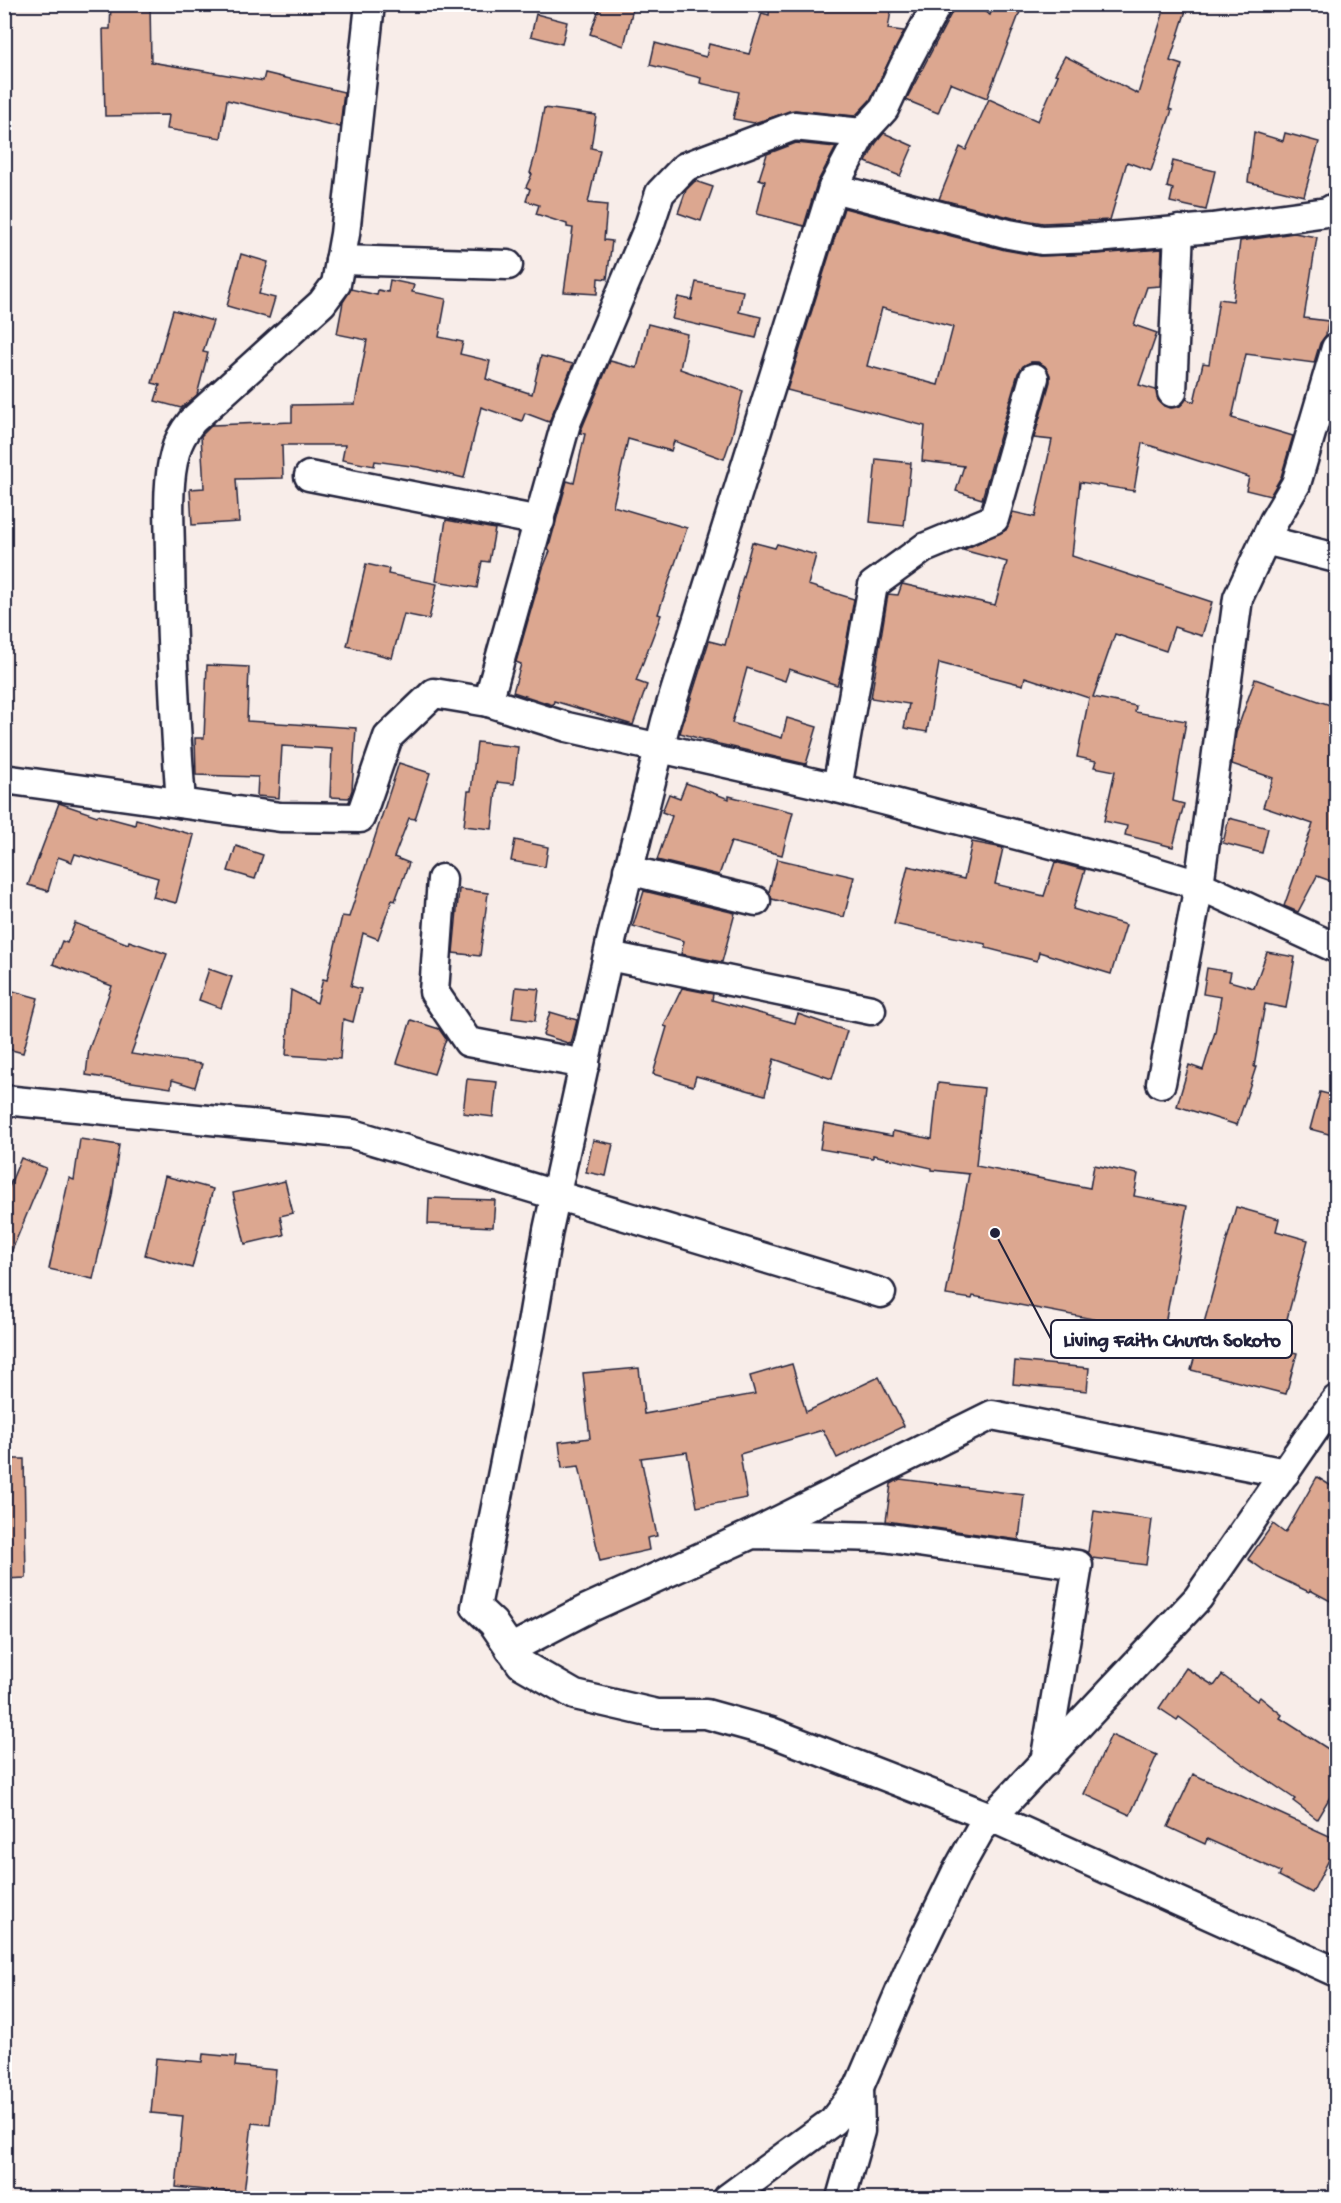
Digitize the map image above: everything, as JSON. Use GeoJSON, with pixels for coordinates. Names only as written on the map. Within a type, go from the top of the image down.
{"type":"FeatureCollection","features":[{"type":"Feature","properties":{"kind":"street"},"geometry":{"type":"LineString","coordinates":[[181,803],[170,618],[171,475],[174,453],[182,433],[192,421],[322,303],[336,284],[345,234],[370,4]]}},
{"type":"Feature","properties":{"kind":"street"},"geometry":{"type":"LineString","coordinates":[[937,4],[884,110],[862,133],[833,188],[666,721],[628,870],[548,1230],[530,1336],[476,1607],[493,1623],[520,1664],[574,1695],[657,1714],[706,1714],[771,1732],[993,1818],[1336,1969]]}},
{"type":"Feature","properties":{"kind":"street"},"geometry":{"type":"LineString","coordinates":[[488,702],[566,423],[648,229],[660,193],[685,167],[794,126],[862,133]]}},
{"type":"Feature","properties":{"kind":"street"},"geometry":{"type":"LineString","coordinates":[[833,188],[1009,234],[1042,240],[1096,238],[1179,230],[1327,212],[1336,207]]}},
{"type":"Feature","properties":{"kind":"street"},"geometry":{"type":"LineString","coordinates":[[1172,392],[1179,230]]}},
{"type":"Feature","properties":{"kind":"street"},"geometry":{"type":"LineString","coordinates":[[340,260],[508,265]]}},
{"type":"Feature","properties":{"kind":"street"},"geometry":{"type":"LineString","coordinates":[[1161,1083],[1199,885],[1238,598],[1265,540],[1296,484],[1336,348]]}},
{"type":"Feature","properties":{"kind":"street"},"geometry":{"type":"LineString","coordinates":[[837,788],[873,585],[924,548],[994,519],[1034,378]]}},
{"type":"Feature","properties":{"kind":"street"},"geometry":{"type":"LineString","coordinates":[[309,476],[540,520]]}},
{"type":"Feature","properties":{"kind":"street"},"geometry":{"type":"LineString","coordinates":[[1265,540],[1336,558]]}},
{"type":"Feature","properties":{"kind":"street"},"geometry":{"type":"LineString","coordinates":[[4,779],[280,817],[360,818],[388,737],[434,693],[488,702],[567,727],[837,788],[1129,864],[1199,885],[1336,948]]}},
{"type":"Feature","properties":{"kind":"street"},"geometry":{"type":"LineString","coordinates":[[628,870],[756,901]]}},
{"type":"Feature","properties":{"kind":"street"},"geometry":{"type":"LineString","coordinates":[[442,879],[434,992],[468,1042],[585,1064]]}},
{"type":"Feature","properties":{"kind":"street"},"geometry":{"type":"LineString","coordinates":[[609,956],[871,1010]]}},
{"type":"Feature","properties":{"kind":"street"},"geometry":{"type":"LineString","coordinates":[[4,1100],[353,1134],[880,1293]]}},
{"type":"Feature","properties":{"kind":"street"},"geometry":{"type":"LineString","coordinates":[[728,2199],[833,2121],[859,2087],[911,1966],[952,1881],[980,1830],[1198,1598],[1336,1400]]}},
{"type":"Feature","properties":{"kind":"street"},"geometry":{"type":"LineString","coordinates":[[510,1648],[588,1608],[752,1534],[992,1415],[1285,1473]]}},
{"type":"Feature","properties":{"kind":"street"},"geometry":{"type":"LineString","coordinates":[[752,1534],[884,1537],[1078,1565],[1045,1762]]}},
{"type":"Feature","properties":{"kind":"street"},"geometry":{"type":"LineString","coordinates":[[841,2199],[860,2131],[859,2087]]}},
{"type":"Feature","properties":{"kind":"building"},"geometry":{"type":"Polygon","coordinates":[[[111,4],[150,4],[151,62],[263,81],[265,73],[344,92],[340,127],[227,100],[221,138],[167,129],[169,115],[105,116],[103,29],[110,29],[111,4]]]}},
{"type":"Feature","properties":{"kind":"building"},"geometry":{"type":"Polygon","coordinates":[[[601,4],[634,4],[624,46],[590,34],[601,4]]]}},
{"type":"Feature","properties":{"kind":"building"},"geometry":{"type":"Polygon","coordinates":[[[770,4],[892,4],[888,29],[904,31],[870,100],[855,116],[795,110],[754,123],[733,119],[739,92],[700,83],[701,78],[650,65],[655,43],[706,57],[709,44],[749,54],[762,13],[769,15],[770,4]]]}},
{"type":"Feature","properties":{"kind":"building"},"geometry":{"type":"Polygon","coordinates":[[[953,4],[973,4],[990,15],[994,4],[1023,4],[987,98],[950,83],[938,113],[906,100],[952,12],[953,4]]]}},
{"type":"Feature","properties":{"kind":"building"},"geometry":{"type":"Polygon","coordinates":[[[1166,4],[1188,4],[1170,61],[1182,65],[1169,109],[1172,110],[1151,171],[1127,162],[1110,220],[1043,223],[1013,218],[939,199],[960,147],[966,150],[989,99],[1038,121],[1058,75],[1055,74],[1065,56],[1138,94],[1166,4]]]}},
{"type":"Feature","properties":{"kind":"building"},"geometry":{"type":"Polygon","coordinates":[[[536,14],[567,22],[562,44],[531,36],[536,14]]]}},
{"type":"Feature","properties":{"kind":"building"},"geometry":{"type":"Polygon","coordinates":[[[544,108],[596,115],[591,148],[600,150],[588,203],[607,205],[604,240],[612,241],[607,279],[598,278],[597,294],[564,292],[573,228],[536,214],[539,205],[526,201],[530,189],[526,187],[532,174],[530,173],[544,108]]]}},
{"type":"Feature","properties":{"kind":"building"},"geometry":{"type":"Polygon","coordinates":[[[1254,132],[1283,141],[1285,133],[1319,142],[1304,196],[1248,182],[1254,132]]]}},
{"type":"Feature","properties":{"kind":"building"},"geometry":{"type":"Polygon","coordinates":[[[884,133],[913,146],[900,176],[866,162],[884,133]]]}},
{"type":"Feature","properties":{"kind":"building"},"geometry":{"type":"Polygon","coordinates":[[[796,143],[836,147],[817,183],[804,226],[757,214],[765,181],[759,179],[767,154],[796,143]]]}},
{"type":"Feature","properties":{"kind":"building"},"geometry":{"type":"Polygon","coordinates":[[[1173,161],[1215,171],[1206,210],[1170,202],[1173,189],[1167,187],[1173,161]]]}},
{"type":"Feature","properties":{"kind":"building"},"geometry":{"type":"Polygon","coordinates":[[[695,181],[713,187],[701,221],[678,213],[686,190],[695,181]]]}},
{"type":"Feature","properties":{"kind":"building"},"geometry":{"type":"Polygon","coordinates":[[[844,208],[1005,250],[1039,256],[1162,249],[1160,286],[1147,287],[1134,325],[1157,333],[1139,385],[1156,390],[1158,400],[1164,406],[1171,408],[1180,406],[1186,399],[1194,402],[1203,363],[1209,364],[1219,299],[1233,301],[1240,241],[1294,233],[1317,237],[1304,318],[1328,321],[1326,335],[1320,343],[1314,363],[1246,354],[1232,418],[1293,436],[1281,477],[1270,496],[1246,490],[1249,477],[1142,443],[1134,491],[1080,482],[1072,556],[1212,602],[1202,636],[1174,627],[1166,651],[1115,634],[1093,697],[1136,706],[1135,712],[1186,721],[1173,801],[1184,804],[1173,847],[1125,835],[1127,826],[1104,821],[1115,771],[1094,767],[1096,761],[1077,757],[1089,698],[1025,677],[1023,685],[939,663],[927,732],[904,728],[909,704],[871,698],[888,594],[898,595],[902,584],[995,605],[1007,562],[963,550],[1006,530],[1013,512],[1035,517],[1052,440],[1034,438],[1050,382],[1050,375],[1045,366],[1038,362],[1031,362],[1023,366],[1018,373],[982,499],[956,491],[964,466],[922,461],[925,426],[787,390],[844,208]],[[882,308],[867,366],[938,385],[953,327],[882,308]]]}},
{"type":"Feature","properties":{"kind":"building"},"geometry":{"type":"Polygon","coordinates":[[[241,254],[268,262],[259,294],[275,298],[269,318],[227,306],[241,254]]]}},
{"type":"Feature","properties":{"kind":"building"},"geometry":{"type":"Polygon","coordinates":[[[390,280],[414,285],[412,292],[446,299],[439,337],[463,342],[460,354],[490,361],[486,379],[532,394],[541,356],[573,364],[549,422],[525,413],[522,421],[481,407],[464,478],[418,467],[375,461],[374,466],[342,460],[345,445],[282,445],[283,478],[236,479],[239,522],[192,525],[190,489],[204,488],[201,436],[212,425],[292,422],[292,405],[355,404],[367,340],[337,334],[343,302],[351,289],[377,295],[378,290],[388,292],[390,280]]]}},
{"type":"Feature","properties":{"kind":"building"},"geometry":{"type":"Polygon","coordinates":[[[696,282],[743,291],[739,312],[761,317],[756,338],[672,319],[678,297],[692,300],[696,282]]]}},
{"type":"Feature","properties":{"kind":"building"},"geometry":{"type":"Polygon","coordinates":[[[173,310],[213,321],[203,352],[208,353],[197,395],[181,408],[155,401],[160,385],[152,383],[173,310]]]}},
{"type":"Feature","properties":{"kind":"building"},"geometry":{"type":"Polygon","coordinates":[[[648,324],[687,334],[680,369],[743,391],[724,459],[674,441],[671,451],[628,439],[613,506],[687,528],[658,614],[661,615],[636,681],[647,685],[633,725],[554,701],[553,705],[513,692],[521,664],[516,662],[550,551],[548,550],[567,481],[574,483],[585,434],[580,433],[610,361],[637,368],[648,324]]]}},
{"type":"Feature","properties":{"kind":"building"},"geometry":{"type":"Polygon","coordinates":[[[876,459],[911,463],[904,526],[870,522],[876,459]]]}},
{"type":"Feature","properties":{"kind":"building"},"geometry":{"type":"Polygon","coordinates":[[[446,520],[495,529],[489,562],[482,561],[477,588],[436,581],[446,520]]]}},
{"type":"Feature","properties":{"kind":"building"},"geometry":{"type":"Polygon","coordinates":[[[752,542],[775,548],[777,544],[816,555],[808,585],[854,599],[837,685],[789,669],[785,681],[747,668],[732,723],[782,738],[787,718],[817,727],[806,764],[680,733],[709,641],[725,645],[752,542]]]}},
{"type":"Feature","properties":{"kind":"building"},"geometry":{"type":"Polygon","coordinates":[[[366,564],[389,569],[388,574],[437,584],[429,619],[404,614],[392,658],[347,646],[366,564]]]}},
{"type":"Feature","properties":{"kind":"building"},"geometry":{"type":"Polygon","coordinates":[[[207,665],[249,667],[247,721],[356,728],[352,790],[349,798],[330,797],[332,749],[282,746],[279,798],[257,796],[258,777],[196,775],[195,738],[204,738],[207,665]]]}},
{"type":"Feature","properties":{"kind":"building"},"geometry":{"type":"Polygon","coordinates":[[[1255,679],[1336,707],[1336,883],[1317,876],[1298,912],[1284,906],[1313,824],[1263,807],[1273,778],[1232,764],[1236,733],[1255,679]]]}},
{"type":"Feature","properties":{"kind":"building"},"geometry":{"type":"Polygon","coordinates":[[[477,742],[518,747],[514,784],[497,782],[492,829],[464,826],[477,742]]]}},
{"type":"Feature","properties":{"kind":"building"},"geometry":{"type":"Polygon","coordinates":[[[399,763],[430,773],[415,819],[409,818],[394,857],[409,863],[395,901],[392,900],[378,939],[363,933],[351,986],[361,989],[353,1022],[343,1019],[340,1059],[286,1055],[291,990],[317,1003],[323,979],[327,980],[342,916],[349,917],[399,763]]]}},
{"type":"Feature","properties":{"kind":"building"},"geometry":{"type":"Polygon","coordinates":[[[686,783],[729,799],[729,796],[793,812],[782,855],[731,842],[719,875],[657,860],[672,816],[662,812],[669,794],[680,798],[686,783]]]}},
{"type":"Feature","properties":{"kind":"building"},"geometry":{"type":"Polygon","coordinates":[[[59,803],[97,816],[135,825],[136,819],[194,835],[176,903],[153,897],[158,878],[75,854],[72,862],[58,857],[48,891],[28,885],[59,803]]]}},
{"type":"Feature","properties":{"kind":"building"},"geometry":{"type":"Polygon","coordinates":[[[1229,818],[1268,828],[1262,853],[1223,843],[1229,818]]]}},
{"type":"Feature","properties":{"kind":"building"},"geometry":{"type":"Polygon","coordinates":[[[515,840],[548,847],[545,867],[511,861],[515,840]]]}},
{"type":"Feature","properties":{"kind":"building"},"geometry":{"type":"Polygon","coordinates":[[[972,842],[1003,848],[995,884],[1044,896],[1055,862],[1085,870],[1073,909],[1126,925],[1111,974],[1039,952],[1037,961],[986,948],[986,944],[894,924],[908,866],[964,879],[972,842]]]}},
{"type":"Feature","properties":{"kind":"building"},"geometry":{"type":"Polygon","coordinates":[[[236,846],[263,855],[255,879],[228,871],[236,846]]]}},
{"type":"Feature","properties":{"kind":"building"},"geometry":{"type":"Polygon","coordinates":[[[777,859],[854,877],[844,917],[772,899],[769,892],[777,859]]]}},
{"type":"Feature","properties":{"kind":"building"},"geometry":{"type":"Polygon","coordinates":[[[459,889],[488,893],[480,956],[453,953],[459,889]]]}},
{"type":"Feature","properties":{"kind":"building"},"geometry":{"type":"Polygon","coordinates":[[[644,891],[735,913],[722,962],[681,954],[684,941],[633,926],[644,891]]]}},
{"type":"Feature","properties":{"kind":"building"},"geometry":{"type":"Polygon","coordinates":[[[75,923],[128,944],[129,941],[167,954],[131,1054],[202,1064],[195,1087],[172,1080],[171,1088],[86,1075],[89,1049],[112,986],[53,964],[62,941],[67,943],[75,923]]]}},
{"type":"Feature","properties":{"kind":"building"},"geometry":{"type":"Polygon","coordinates":[[[1267,952],[1295,957],[1286,1008],[1265,1004],[1254,1067],[1256,1067],[1237,1125],[1177,1106],[1189,1065],[1203,1070],[1215,1032],[1221,997],[1203,994],[1207,968],[1231,972],[1229,981],[1254,988],[1267,952]]]}},
{"type":"Feature","properties":{"kind":"building"},"geometry":{"type":"Polygon","coordinates":[[[209,969],[232,977],[221,1008],[199,1000],[209,969]]]}},
{"type":"Feature","properties":{"kind":"building"},"geometry":{"type":"Polygon","coordinates":[[[516,987],[539,989],[535,1021],[512,1018],[516,987]]]}},
{"type":"Feature","properties":{"kind":"building"},"geometry":{"type":"Polygon","coordinates":[[[682,988],[713,994],[712,1000],[795,1023],[798,1014],[847,1031],[832,1079],[774,1059],[765,1095],[696,1076],[693,1086],[653,1074],[667,1027],[664,1026],[682,988]]]}},
{"type":"Feature","properties":{"kind":"building"},"geometry":{"type":"Polygon","coordinates":[[[13,991],[38,998],[23,1053],[4,1048],[4,1026],[13,991]]]}},
{"type":"Feature","properties":{"kind":"building"},"geometry":{"type":"Polygon","coordinates":[[[550,1012],[577,1020],[571,1044],[543,1035],[550,1012]]]}},
{"type":"Feature","properties":{"kind":"building"},"geometry":{"type":"Polygon","coordinates":[[[411,1020],[439,1029],[446,1039],[434,1074],[397,1063],[411,1020]]]}},
{"type":"Feature","properties":{"kind":"building"},"geometry":{"type":"Polygon","coordinates":[[[467,1079],[497,1082],[493,1117],[463,1113],[467,1079]]]}},
{"type":"Feature","properties":{"kind":"building"},"geometry":{"type":"Polygon","coordinates":[[[938,1083],[984,1088],[976,1166],[1090,1188],[1094,1165],[1138,1174],[1134,1196],[1187,1206],[1163,1335],[1134,1330],[1135,1327],[973,1296],[972,1299],[946,1295],[969,1174],[932,1170],[932,1168],[873,1155],[873,1158],[820,1149],[824,1123],[892,1136],[893,1131],[932,1139],[938,1083]]]}},
{"type":"Feature","properties":{"kind":"building"},"geometry":{"type":"Polygon","coordinates":[[[1320,1092],[1336,1096],[1336,1136],[1310,1129],[1320,1092]]]}},
{"type":"Feature","properties":{"kind":"building"},"geometry":{"type":"Polygon","coordinates":[[[80,1139],[119,1145],[112,1196],[93,1279],[49,1269],[69,1178],[74,1180],[80,1139]]]}},
{"type":"Feature","properties":{"kind":"building"},"geometry":{"type":"Polygon","coordinates":[[[593,1140],[613,1144],[606,1176],[586,1172],[593,1140]]]}},
{"type":"Feature","properties":{"kind":"building"},"geometry":{"type":"Polygon","coordinates":[[[21,1158],[46,1168],[5,1267],[4,1199],[21,1158]]]}},
{"type":"Feature","properties":{"kind":"building"},"geometry":{"type":"Polygon","coordinates":[[[165,1176],[213,1189],[192,1268],[145,1255],[165,1176]]]}},
{"type":"Feature","properties":{"kind":"building"},"geometry":{"type":"Polygon","coordinates":[[[285,1181],[293,1213],[280,1216],[284,1235],[245,1244],[233,1193],[285,1181]]]}},
{"type":"Feature","properties":{"kind":"building"},"geometry":{"type":"Polygon","coordinates":[[[429,1198],[495,1200],[493,1227],[428,1224],[429,1198]]]}},
{"type":"Feature","properties":{"kind":"building"},"geometry":{"type":"Polygon","coordinates":[[[1236,1207],[1279,1219],[1276,1231],[1308,1240],[1279,1349],[1297,1353],[1286,1394],[1191,1370],[1236,1207]]]}},
{"type":"Feature","properties":{"kind":"building"},"geometry":{"type":"Polygon","coordinates":[[[1015,1361],[1089,1368],[1087,1391],[1013,1384],[1015,1361]]]}},
{"type":"Feature","properties":{"kind":"building"},"geometry":{"type":"Polygon","coordinates":[[[792,1364],[806,1412],[879,1377],[904,1426],[837,1458],[823,1430],[740,1454],[747,1498],[697,1507],[687,1452],[641,1458],[657,1536],[647,1538],[649,1550],[600,1561],[579,1466],[562,1468],[559,1442],[590,1438],[583,1373],[639,1368],[644,1414],[755,1394],[750,1376],[792,1364]]]}},
{"type":"Feature","properties":{"kind":"building"},"geometry":{"type":"Polygon","coordinates":[[[4,1459],[24,1459],[26,1578],[4,1579],[4,1459]]]}},
{"type":"Feature","properties":{"kind":"building"},"geometry":{"type":"Polygon","coordinates":[[[1317,1477],[1336,1489],[1336,1604],[1265,1571],[1248,1559],[1273,1524],[1285,1533],[1317,1477]]]}},
{"type":"Feature","properties":{"kind":"building"},"geometry":{"type":"Polygon","coordinates":[[[900,1479],[1024,1495],[1019,1540],[886,1521],[891,1484],[900,1479]]]}},
{"type":"Feature","properties":{"kind":"building"},"geometry":{"type":"Polygon","coordinates":[[[1094,1511],[1152,1520],[1146,1565],[1092,1558],[1088,1552],[1094,1511]]]}},
{"type":"Feature","properties":{"kind":"building"},"geometry":{"type":"Polygon","coordinates":[[[1186,1668],[1214,1686],[1222,1675],[1257,1701],[1260,1697],[1282,1715],[1280,1718],[1336,1754],[1336,1787],[1317,1819],[1293,1801],[1295,1799],[1179,1717],[1177,1720],[1159,1708],[1186,1668]]]}},
{"type":"Feature","properties":{"kind":"building"},"geometry":{"type":"Polygon","coordinates":[[[1111,1735],[1157,1755],[1130,1815],[1084,1794],[1111,1735]]]}},
{"type":"Feature","properties":{"kind":"building"},"geometry":{"type":"Polygon","coordinates":[[[1193,1774],[1336,1839],[1336,1846],[1312,1893],[1279,1876],[1281,1872],[1207,1839],[1205,1844],[1168,1827],[1193,1774]]]}},
{"type":"Feature","properties":{"kind":"building"},"geometry":{"type":"Polygon","coordinates":[[[203,2054],[236,2057],[235,2066],[276,2070],[270,2125],[252,2123],[244,2194],[176,2187],[183,2116],[151,2113],[156,2058],[202,2062],[203,2054]]]}},
{"type":"Feature","properties":{"kind":"place","name":"Living Faith Church Sokoto"},"geometry":{"type":"Point","coordinates":[995,1233]}}]}
